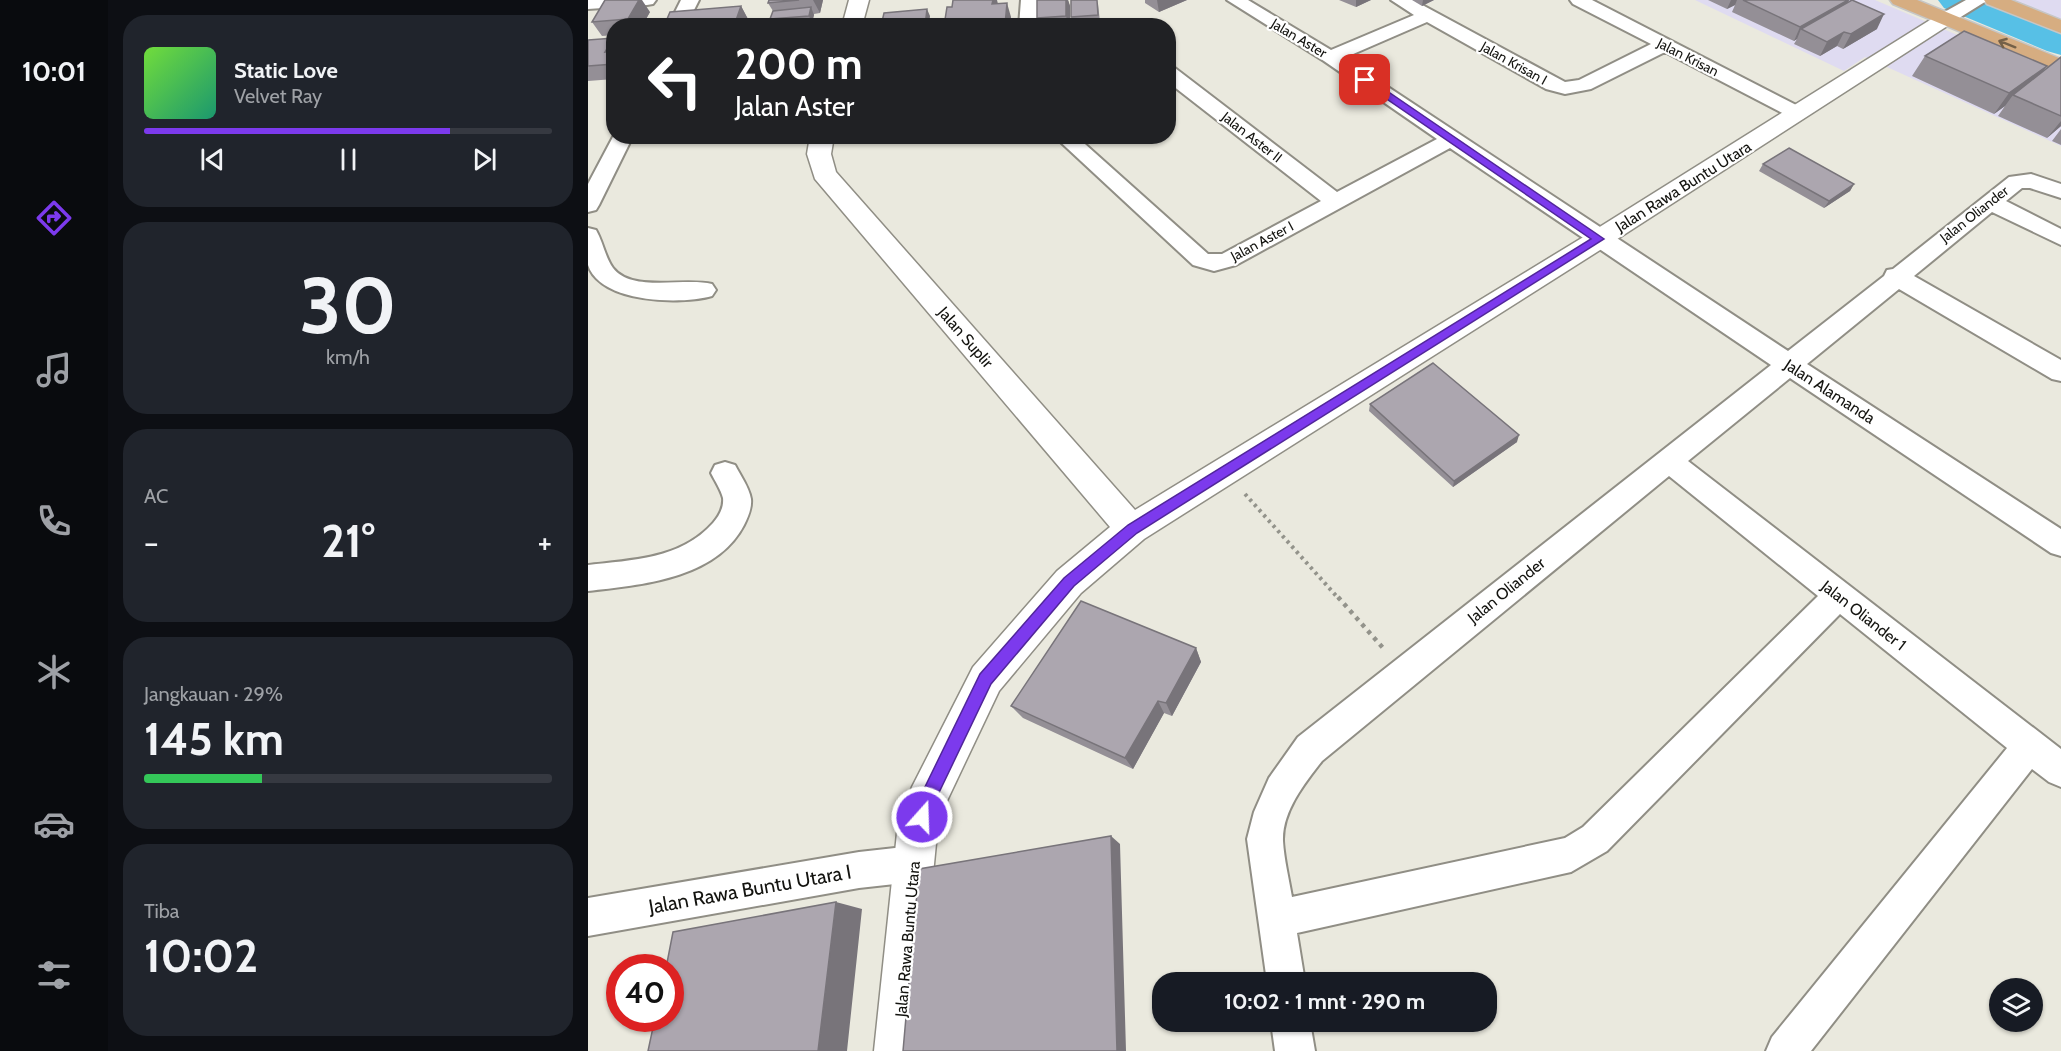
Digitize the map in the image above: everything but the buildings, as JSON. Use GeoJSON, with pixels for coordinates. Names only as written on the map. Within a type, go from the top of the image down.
{"type":"FeatureCollection","features":[{"type":"Feature","properties":{"kind":"main road"},"geometry":{"type":"LineString","coordinates":[[1900,0],[1951,15],[2061,67]]}},
{"type":"Feature","properties":{"kind":"main road"},"geometry":{"type":"LineString","coordinates":[[1982,1],[2061,27]]}},
{"type":"Feature","properties":{"kind":"street"},"geometry":{"type":"LineString","coordinates":[[588,4],[647,0]]}},
{"type":"Feature","properties":{"kind":"street"},"geometry":{"type":"LineString","coordinates":[[681,18],[690,0]]}},
{"type":"Feature","properties":{"kind":"street"},"geometry":{"type":"LineString","coordinates":[[854,18],[859,0]]}},
{"type":"Feature","properties":{"kind":"street"},"geometry":{"type":"LineString","coordinates":[[1029,18],[1030,0]]}},
{"type":"Feature","properties":{"kind":"street","name":"Jalan Aster"},"geometry":{"type":"LineString","coordinates":[[1236,0],[1330,57],[1599,239]]}},
{"type":"Feature","properties":{"kind":"street","name":"Jalan Krisan I"},"geometry":{"type":"LineString","coordinates":[[1400,0],[1553,85],[1564,88],[1584,85],[1664,45]]}},
{"type":"Feature","properties":{"kind":"street","name":"Jalan Krisan"},"geometry":{"type":"LineString","coordinates":[[1579,0],[1797,113]]}},
{"type":"Feature","properties":{"kind":"street"},"geometry":{"type":"LineString","coordinates":[[1951,15],[1982,1]]}},
{"type":"Feature","properties":{"kind":"street","name":"Jalan Rawa Buntu Utara"},"geometry":{"type":"LineString","coordinates":[[897,1051],[913,864],[917,833],[926,801],[986,679],[1069,582],[1132,529],[1599,239],[1951,15]]}},
{"type":"Feature","properties":{"kind":"street"},"geometry":{"type":"LineString","coordinates":[[1330,57],[1427,16]]}},
{"type":"Feature","properties":{"kind":"street","name":"Jalan Aster II"},"geometry":{"type":"LineString","coordinates":[[1176,78],[1336,202]]}},
{"type":"Feature","properties":{"kind":"street","name":"Jalan Aster I"},"geometry":{"type":"LineString","coordinates":[[1073,144],[1202,260],[1214,263],[1228,260],[1451,139]]}},
{"type":"Feature","properties":{"kind":"street"},"geometry":{"type":"LineString","coordinates":[[588,205],[596,177],[618,144]]}},
{"type":"Feature","properties":{"kind":"street","name":"Jalan Suplir"},"geometry":{"type":"LineString","coordinates":[[821,144],[819,154],[825,174],[1132,529]]}},
{"type":"Feature","properties":{"kind":"street","name":"Jalan Oliander"},"geometry":{"type":"LineString","coordinates":[[1285,972],[1265,838],[1269,819],[1284,782],[1310,749],[1895,276],[2016,182],[2031,181],[2061,191]]}},
{"type":"Feature","properties":{"kind":"street"},"geometry":{"type":"LineString","coordinates":[[1990,202],[2061,238]]}},
{"type":"Feature","properties":{"kind":"street"},"geometry":{"type":"LineString","coordinates":[[588,235],[611,280],[627,286],[704,290]]}},
{"type":"Feature","properties":{"kind":"street","name":"Jalan Alamanda"},"geometry":{"type":"LineString","coordinates":[[1599,239],[2061,544]]}},
{"type":"Feature","properties":{"kind":"street"},"geometry":{"type":"LineString","coordinates":[[1895,276],[2061,372]]}},
{"type":"Feature","properties":{"kind":"street","name":"Jalan Oliander 1"},"geometry":{"type":"LineString","coordinates":[[1668,460],[2061,770]]}},
{"type":"Feature","properties":{"kind":"street"},"geometry":{"type":"LineString","coordinates":[[588,578],[658,568],[698,552],[724,532],[736,517],[738,500],[725,473]]}},
{"type":"Feature","properties":{"kind":"street"},"geometry":{"type":"LineString","coordinates":[[1277,919],[1572,854],[1595,839],[1839,595]]}},
{"type":"Feature","properties":{"kind":"street"},"geometry":{"type":"LineString","coordinates":[[1786,1051],[2030,745]]}},
{"type":"Feature","properties":{"kind":"street","name":"Jalan Rawa Buntu Utara I"},"geometry":{"type":"LineString","coordinates":[[588,917],[859,870],[913,864]]}},
{"type":"Feature","properties":{"kind":"street"},"geometry":{"type":"LineString","coordinates":[[1292,1032],[1295,1051]]}},
{"type":"Feature","properties":{"kind":"path"},"geometry":{"type":"LineString","coordinates":[[1226,472],[1404,672]]}},
{"type":"Feature","properties":{"kind":"shaded area"},"geometry":{"type":"Polygon","coordinates":[[[1695,0],[1875,0],[2061,79],[2061,146],[1865,57],[1844,71],[1695,0]]]}},
{"type":"Feature","properties":{"kind":"shaded area"},"geometry":{"type":"Polygon","coordinates":[[[2009,0],[2061,0],[2061,21],[2009,0]]]}},
{"type":"Feature","properties":{"kind":"waterway"},"geometry":{"type":"LineString","coordinates":[[1957,0],[2061,43]]}},
{"type":"Feature","properties":{"kind":"route"},"geometry":{"type":"LineString","coordinates":[[922,817],[926,801],[986,679],[1069,582],[1132,529],[1599,239],[1365,80]]}}]}
